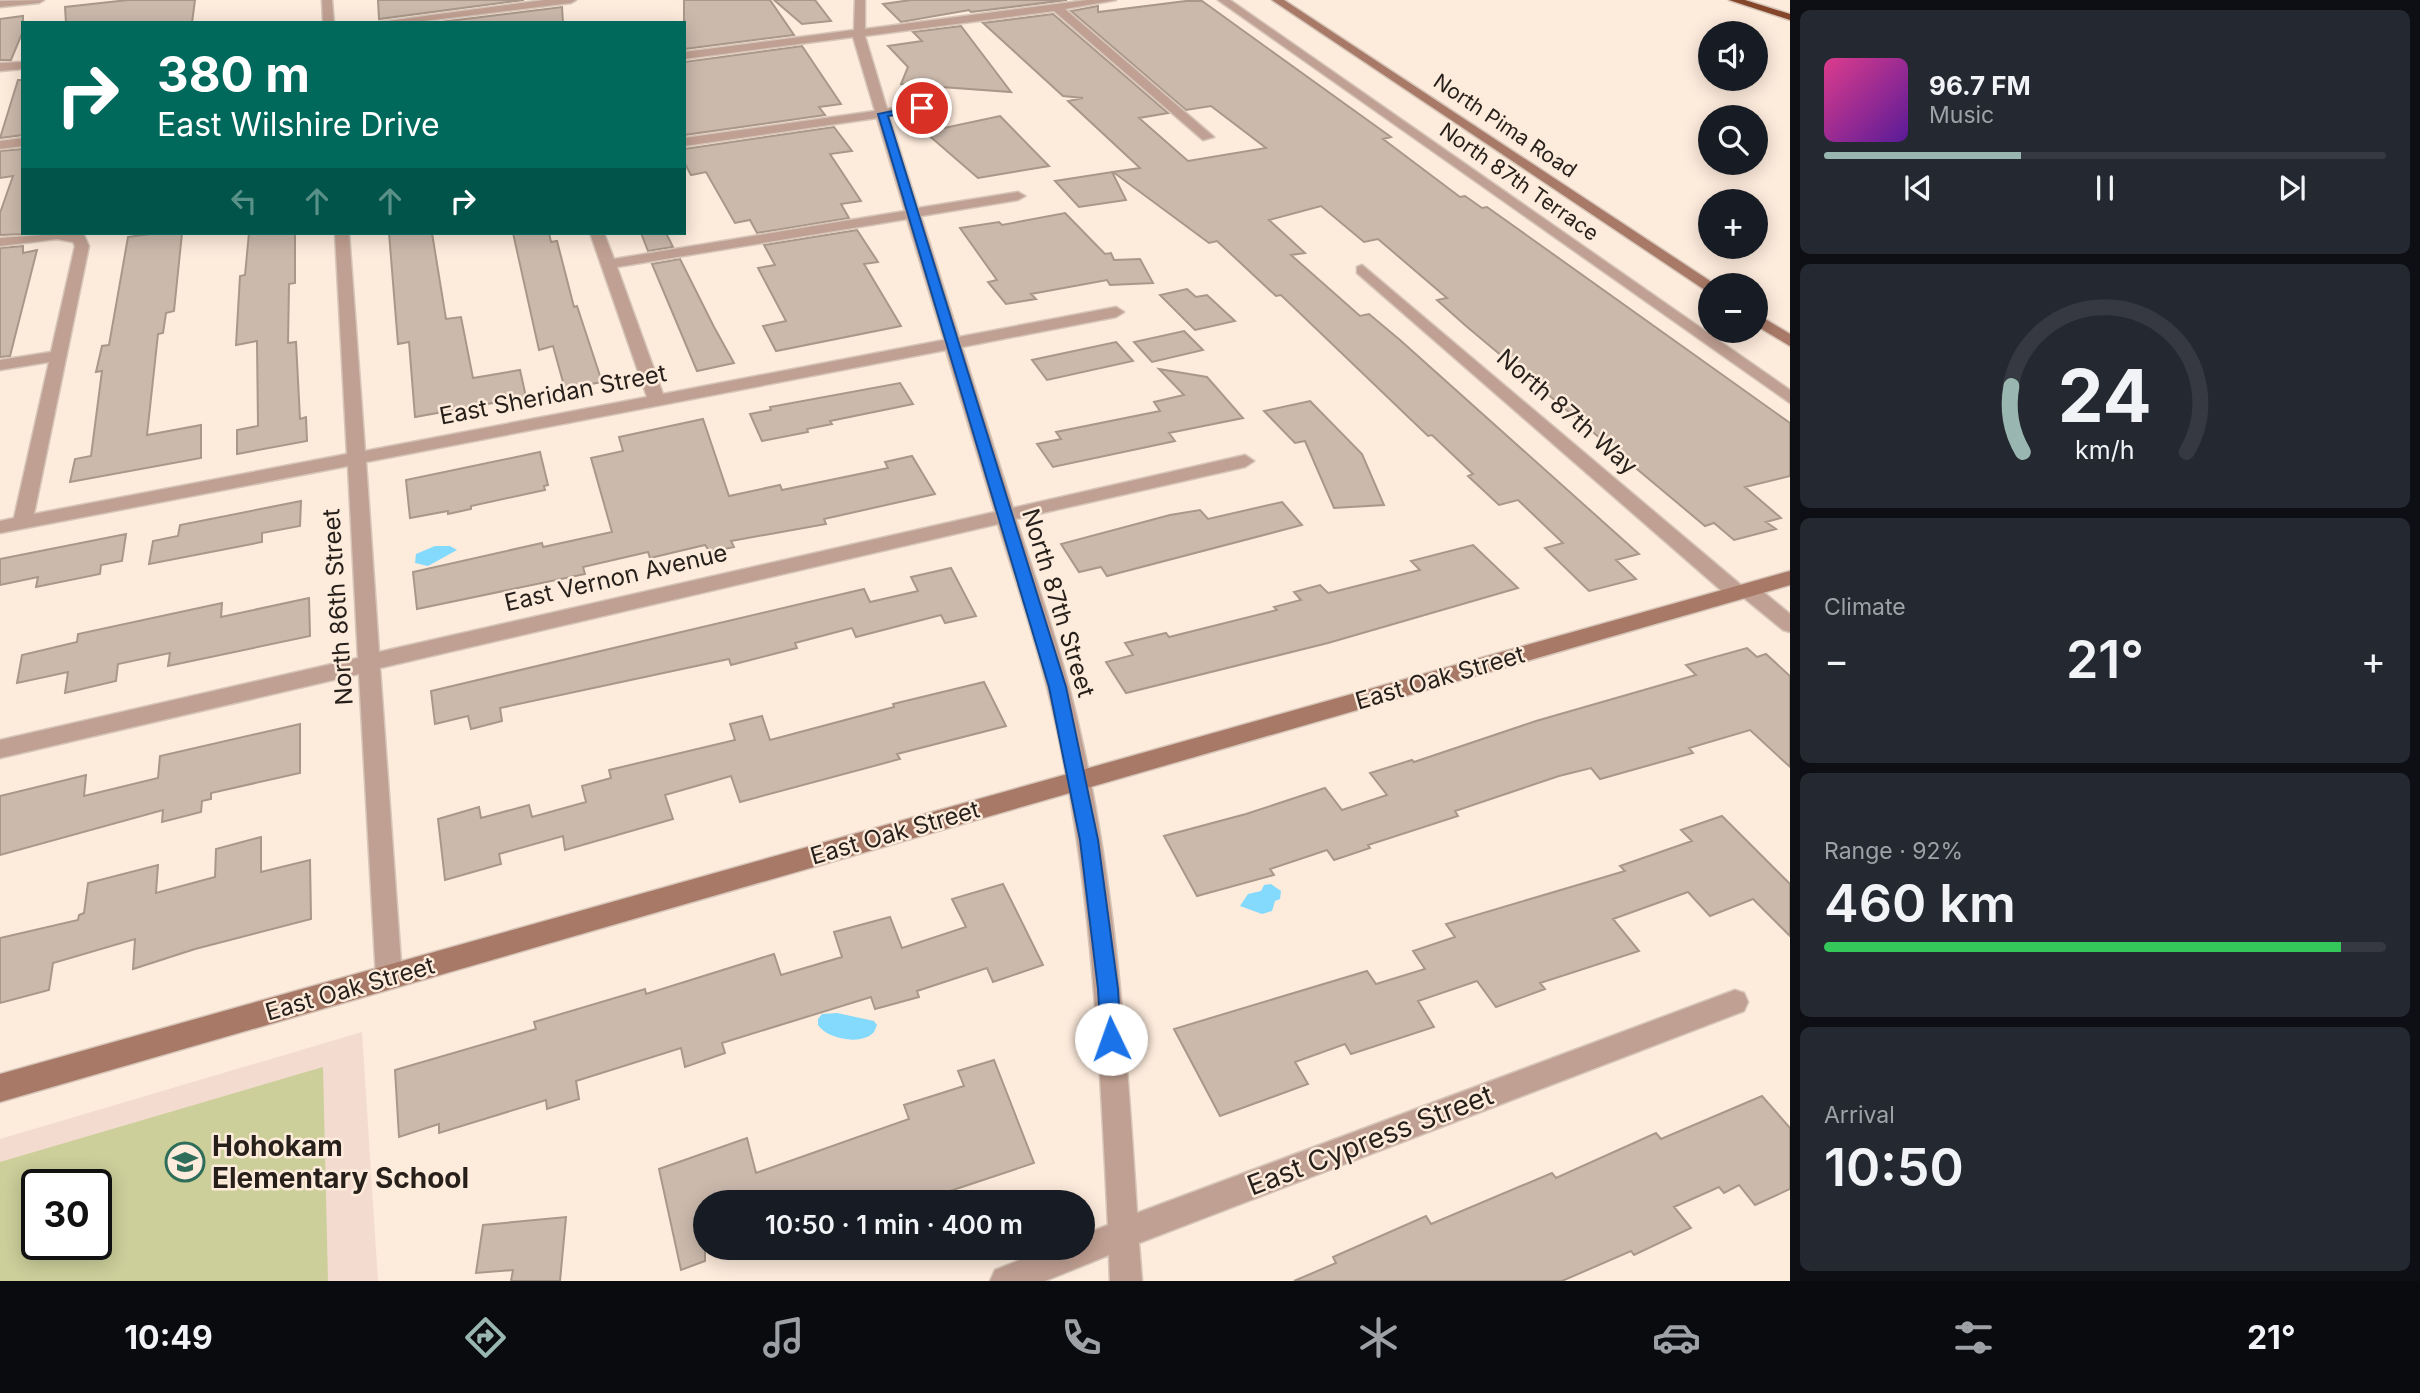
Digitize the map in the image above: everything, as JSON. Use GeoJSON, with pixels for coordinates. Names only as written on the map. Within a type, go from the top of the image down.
{"type":"FeatureCollection","features":[{"type":"Feature","properties":{"kind":"highway"},"geometry":{"type":"LineString","coordinates":[[1734,0],[1790,17]]}},
{"type":"Feature","properties":{"kind":"highway"},"geometry":{"type":"LineString","coordinates":[[1766,0],[1790,8]]}},
{"type":"Feature","properties":{"kind":"street"},"geometry":{"type":"LineString","coordinates":[[0,4],[39,0]]}},
{"type":"Feature","properties":{"kind":"street"},"geometry":{"type":"LineString","coordinates":[[327,0],[329,21]]}},
{"type":"Feature","properties":{"kind":"street"},"geometry":{"type":"LineString","coordinates":[[395,21],[570,0]]}},
{"type":"Feature","properties":{"kind":"street","name":"North 87th Street"},"geometry":{"type":"LineString","coordinates":[[860,0],[858,33],[1058,687],[1078,781],[1108,989],[1126,1281]]}},
{"type":"Feature","properties":{"kind":"street"},"geometry":{"type":"LineString","coordinates":[[686,56],[1111,0]]}},
{"type":"Feature","properties":{"kind":"street","name":"North 87th Terrace"},"geometry":{"type":"LineString","coordinates":[[1223,0],[1790,398]]}},
{"type":"Feature","properties":{"kind":"street","name":"North Pima Road"},"geometry":{"type":"LineString","coordinates":[[1277,0],[1698,279]]}},
{"type":"Feature","properties":{"kind":"street"},"geometry":{"type":"LineString","coordinates":[[1056,7],[1208,137]]}},
{"type":"Feature","properties":{"kind":"street"},"geometry":{"type":"LineString","coordinates":[[0,67],[21,65]]}},
{"type":"Feature","properties":{"kind":"street"},"geometry":{"type":"LineString","coordinates":[[686,142],[941,105]]}},
{"type":"Feature","properties":{"kind":"street"},"geometry":{"type":"LineString","coordinates":[[0,145],[21,142]]}},
{"type":"Feature","properties":{"kind":"street"},"geometry":{"type":"LineString","coordinates":[[608,264],[1018,196]]}},
{"type":"Feature","properties":{"kind":"street"},"geometry":{"type":"LineString","coordinates":[[0,243],[51,235]]}},
{"type":"Feature","properties":{"kind":"street"},"geometry":{"type":"LineString","coordinates":[[23,522],[82,246],[74,236],[66,235]]}},
{"type":"Feature","properties":{"kind":"street","name":"North 86th Street"},"geometry":{"type":"LineString","coordinates":[[342,235],[389,978]]}},
{"type":"Feature","properties":{"kind":"street"},"geometry":{"type":"LineString","coordinates":[[598,235],[656,400]]}},
{"type":"Feature","properties":{"kind":"street","name":"North 87th Way"},"geometry":{"type":"LineString","coordinates":[[1362,270],[1742,592],[1790,625]]}},
{"type":"Feature","properties":{"kind":"street","name":"East Sheridan Street"},"geometry":{"type":"LineString","coordinates":[[0,527],[1116,312]]}},
{"type":"Feature","properties":{"kind":"street"},"geometry":{"type":"LineString","coordinates":[[1768,327],[1790,341]]}},
{"type":"Feature","properties":{"kind":"street"},"geometry":{"type":"LineString","coordinates":[[0,365],[60,355]]}},
{"type":"Feature","properties":{"kind":"street","name":"East Vernon Avenue"},"geometry":{"type":"LineString","coordinates":[[0,749],[1245,461]]}},
{"type":"Feature","properties":{"kind":"street","name":"East Oak Street"},"geometry":{"type":"LineString","coordinates":[[0,1088],[1790,578]]}},
{"type":"Feature","properties":{"kind":"street","name":"East Cypress Street"},"geometry":{"type":"LineString","coordinates":[[1006,1281],[1735,1002]]}},
{"type":"Feature","properties":{"kind":"shaded area","name":"Hohokam Elementary School"},"geometry":{"type":"Polygon","coordinates":[[[362,1032],[378,1281],[0,1281],[0,1139],[362,1032]]]}},
{"type":"Feature","properties":{"kind":"green space","name":"Hohokam Elementary School"},"geometry":{"type":"Polygon","coordinates":[[[323,1067],[328,1281],[0,1281],[0,1162],[323,1067]]]}},
{"type":"Feature","properties":{"kind":"water"},"geometry":{"type":"Polygon","coordinates":[[[435,546],[450,546],[457,550],[428,566],[415,563],[416,554],[435,546]]]}},
{"type":"Feature","properties":{"kind":"water"},"geometry":{"type":"Polygon","coordinates":[[[1271,884],[1281,891],[1280,899],[1275,901],[1272,911],[1262,914],[1240,906],[1248,894],[1261,891],[1264,885],[1271,884]]]}},
{"type":"Feature","properties":{"kind":"water"},"geometry":{"type":"Polygon","coordinates":[[[837,1013],[874,1021],[877,1025],[874,1032],[861,1039],[837,1037],[822,1030],[818,1019],[822,1014],[837,1013]]]}},
{"type":"Feature","properties":{"kind":"building"},"geometry":{"type":"Polygon","coordinates":[[[128,0],[195,0],[192,21],[66,21],[65,7],[128,0]]]}},
{"type":"Feature","properties":{"kind":"building"},"geometry":{"type":"Polygon","coordinates":[[[378,0],[524,0],[379,19],[378,0]]]}},
{"type":"Feature","properties":{"kind":"building"},"geometry":{"type":"Polygon","coordinates":[[[684,0],[770,0],[794,35],[686,49],[684,0]]]}},
{"type":"Feature","properties":{"kind":"building"},"geometry":{"type":"Polygon","coordinates":[[[774,0],[815,0],[831,21],[802,24],[774,0]]]}},
{"type":"Feature","properties":{"kind":"building"},"geometry":{"type":"Polygon","coordinates":[[[911,0],[1067,0],[971,12],[969,10],[901,22],[883,4],[911,0]]]}},
{"type":"Feature","properties":{"kind":"building"},"geometry":{"type":"Polygon","coordinates":[[[1202,1],[1391,137],[1383,139],[1460,197],[1465,196],[1482,208],[1487,207],[1790,423],[1790,476],[1745,487],[1781,518],[1766,522],[1776,529],[1734,540],[1714,523],[1705,526],[1466,326],[1437,300],[1447,298],[1378,239],[1364,242],[1321,206],[1269,220],[1305,253],[1291,255],[1360,316],[1369,314],[1400,340],[1639,554],[1616,560],[1636,579],[1589,591],[1545,548],[1563,543],[1518,500],[1499,505],[1468,476],[1473,474],[1432,435],[1428,436],[1281,295],[1276,296],[1217,241],[1209,243],[1113,172],[1140,168],[1068,101],[1083,98],[1063,96],[983,23],[1053,14],[1168,113],[1139,118],[1188,161],[1266,148],[1211,106],[1186,110],[1071,11],[1098,6],[1098,12],[1202,1]]]}},
{"type":"Feature","properties":{"kind":"building"},"geometry":{"type":"Polygon","coordinates":[[[562,7],[563,21],[448,21],[562,7]]]}},
{"type":"Feature","properties":{"kind":"building"},"geometry":{"type":"Polygon","coordinates":[[[23,16],[21,36],[11,60],[0,60],[0,19],[23,16]]]}},
{"type":"Feature","properties":{"kind":"building"},"geometry":{"type":"Polygon","coordinates":[[[961,26],[1011,92],[901,84],[908,67],[888,46],[922,41],[913,32],[961,26]]]}},
{"type":"Feature","properties":{"kind":"building"},"geometry":{"type":"Polygon","coordinates":[[[802,46],[841,104],[819,107],[825,115],[686,135],[686,62],[802,46]]]}},
{"type":"Feature","properties":{"kind":"building"},"geometry":{"type":"Polygon","coordinates":[[[18,80],[21,80],[21,135],[0,138],[18,80]]]}},
{"type":"Feature","properties":{"kind":"building"},"geometry":{"type":"Polygon","coordinates":[[[1000,116],[1049,166],[978,178],[925,132],[1000,116]]]}},
{"type":"Feature","properties":{"kind":"building"},"geometry":{"type":"Polygon","coordinates":[[[834,127],[852,151],[830,154],[861,201],[841,204],[849,218],[757,233],[750,220],[735,223],[706,172],[691,175],[686,166],[686,149],[834,127]]]}},
{"type":"Feature","properties":{"kind":"building"},"geometry":{"type":"Polygon","coordinates":[[[21,149],[21,234],[0,235],[0,213],[13,176],[0,178],[0,151],[21,149]]]}},
{"type":"Feature","properties":{"kind":"building"},"geometry":{"type":"Polygon","coordinates":[[[1112,172],[1126,200],[1079,207],[1055,181],[1112,172]]]}},
{"type":"Feature","properties":{"kind":"building"},"geometry":{"type":"Polygon","coordinates":[[[1065,213],[1105,254],[1111,253],[1114,260],[1140,259],[1153,283],[1110,285],[1107,280],[1031,294],[1036,299],[1006,304],[988,282],[997,280],[960,228],[999,222],[1002,225],[1065,213]]]}},
{"type":"Feature","properties":{"kind":"building"},"geometry":{"type":"Polygon","coordinates":[[[857,230],[878,262],[864,264],[901,326],[776,351],[763,326],[786,321],[758,268],[775,265],[764,245],[857,230]]]}},
{"type":"Feature","properties":{"kind":"building"},"geometry":{"type":"Polygon","coordinates":[[[182,235],[174,311],[166,313],[163,333],[158,334],[147,435],[201,425],[201,458],[70,482],[75,459],[91,456],[102,371],[96,372],[102,346],[109,345],[128,237],[182,235]]]}},
{"type":"Feature","properties":{"kind":"building"},"geometry":{"type":"Polygon","coordinates":[[[249,235],[295,235],[295,283],[289,284],[288,343],[296,342],[300,419],[306,417],[307,441],[237,454],[237,430],[258,426],[257,341],[236,345],[240,276],[245,275],[249,235]]]}},
{"type":"Feature","properties":{"kind":"building"},"geometry":{"type":"Polygon","coordinates":[[[389,235],[432,235],[446,319],[461,317],[473,378],[520,370],[526,397],[415,417],[409,342],[398,344],[389,235]]]}},
{"type":"Feature","properties":{"kind":"building"},"geometry":{"type":"Polygon","coordinates":[[[513,235],[549,235],[551,242],[557,241],[574,307],[577,306],[602,382],[565,389],[553,346],[539,350],[513,235]]]}},
{"type":"Feature","properties":{"kind":"building"},"geometry":{"type":"Polygon","coordinates":[[[642,235],[667,235],[673,247],[648,251],[642,235]]]}},
{"type":"Feature","properties":{"kind":"building"},"geometry":{"type":"Polygon","coordinates":[[[23,246],[23,253],[37,250],[10,356],[0,357],[0,248],[23,246]]]}},
{"type":"Feature","properties":{"kind":"building"},"geometry":{"type":"Polygon","coordinates":[[[680,259],[734,363],[697,371],[652,264],[680,259]]]}},
{"type":"Feature","properties":{"kind":"building"},"geometry":{"type":"Polygon","coordinates":[[[1187,289],[1196,297],[1207,295],[1235,321],[1195,330],[1160,295],[1187,289]]]}},
{"type":"Feature","properties":{"kind":"building"},"geometry":{"type":"Polygon","coordinates":[[[1184,331],[1203,350],[1152,362],[1134,342],[1184,331]]]}},
{"type":"Feature","properties":{"kind":"building"},"geometry":{"type":"Polygon","coordinates":[[[1116,342],[1133,361],[1047,380],[1032,360],[1116,342]]]}},
{"type":"Feature","properties":{"kind":"building"},"geometry":{"type":"Polygon","coordinates":[[[1159,369],[1207,377],[1243,418],[1169,433],[1175,441],[1053,467],[1037,444],[1061,439],[1056,432],[1160,411],[1154,402],[1184,395],[1159,369]]]}},
{"type":"Feature","properties":{"kind":"building"},"geometry":{"type":"Polygon","coordinates":[[[900,383],[913,404],[830,421],[832,424],[807,429],[808,432],[762,441],[750,414],[771,410],[770,407],[900,383]]]}},
{"type":"Feature","properties":{"kind":"building"},"geometry":{"type":"Polygon","coordinates":[[[1310,401],[1362,454],[1384,505],[1334,508],[1305,441],[1295,443],[1264,411],[1310,401]]]}},
{"type":"Feature","properties":{"kind":"building"},"geometry":{"type":"Polygon","coordinates":[[[703,419],[729,496],[780,485],[782,490],[888,468],[885,462],[912,456],[935,494],[824,519],[826,524],[731,541],[734,547],[710,552],[705,545],[650,558],[648,552],[583,567],[585,574],[417,609],[413,572],[542,543],[543,547],[612,532],[591,458],[623,451],[619,437],[703,419]]]}},
{"type":"Feature","properties":{"kind":"building"},"geometry":{"type":"Polygon","coordinates":[[[540,452],[548,485],[544,486],[545,490],[471,506],[471,509],[448,514],[448,511],[410,518],[406,480],[540,452]]]}},
{"type":"Feature","properties":{"kind":"building"},"geometry":{"type":"Polygon","coordinates":[[[301,501],[300,526],[262,533],[262,542],[149,564],[153,541],[178,536],[180,525],[301,501]]]}},
{"type":"Feature","properties":{"kind":"building"},"geometry":{"type":"Polygon","coordinates":[[[1282,502],[1302,525],[1107,576],[1101,567],[1079,572],[1061,544],[1170,515],[1200,510],[1208,519],[1282,502]]]}},
{"type":"Feature","properties":{"kind":"building"},"geometry":{"type":"Polygon","coordinates":[[[126,534],[122,561],[101,565],[100,574],[36,587],[38,577],[0,585],[0,559],[126,534]]]}},
{"type":"Feature","properties":{"kind":"building"},"geometry":{"type":"Polygon","coordinates":[[[1473,545],[1518,588],[1328,643],[1126,693],[1106,662],[1133,655],[1125,643],[1166,633],[1169,637],[1277,610],[1274,607],[1301,600],[1294,592],[1320,585],[1328,593],[1420,570],[1411,561],[1473,545]]]}},
{"type":"Feature","properties":{"kind":"building"},"geometry":{"type":"Polygon","coordinates":[[[951,568],[976,616],[945,623],[941,615],[856,637],[852,628],[795,643],[797,648],[731,665],[729,659],[500,708],[502,721],[471,729],[468,716],[435,724],[431,691],[864,589],[870,602],[918,591],[911,577],[951,568]]]}},
{"type":"Feature","properties":{"kind":"building"},"geometry":{"type":"Polygon","coordinates":[[[309,598],[310,636],[168,666],[170,653],[118,664],[116,681],[65,693],[68,672],[17,683],[22,655],[77,642],[78,634],[222,603],[221,617],[309,598]]]}},
{"type":"Feature","properties":{"kind":"building"},"geometry":{"type":"Polygon","coordinates":[[[1747,648],[1757,657],[1766,654],[1790,676],[1790,767],[1750,730],[1689,748],[1693,753],[1600,779],[1591,768],[1559,776],[1455,811],[1458,816],[1368,845],[1370,848],[1334,860],[1327,850],[1270,869],[1274,875],[1197,896],[1164,836],[1246,814],[1325,788],[1342,810],[1387,795],[1370,773],[1412,760],[1414,762],[1536,721],[1696,675],[1686,665],[1747,648]]]}},
{"type":"Feature","properties":{"kind":"building"},"geometry":{"type":"Polygon","coordinates":[[[984,682],[1006,726],[897,754],[900,759],[740,802],[731,776],[665,795],[673,819],[565,850],[563,836],[499,854],[501,864],[445,880],[438,819],[479,807],[481,818],[529,805],[532,817],[586,802],[582,786],[611,778],[609,770],[735,740],[730,724],[762,716],[770,740],[894,707],[893,704],[984,682]]]}},
{"type":"Feature","properties":{"kind":"building"},"geometry":{"type":"Polygon","coordinates":[[[300,724],[300,773],[211,793],[211,799],[202,801],[201,812],[162,822],[163,810],[0,855],[0,796],[86,775],[84,796],[158,778],[160,756],[300,724]]]}},
{"type":"Feature","properties":{"kind":"building"},"geometry":{"type":"Polygon","coordinates":[[[1722,816],[1790,884],[1790,936],[1753,899],[1710,916],[1688,892],[1613,919],[1639,951],[1540,983],[1545,989],[1496,1007],[1477,981],[1418,1001],[1434,1027],[1351,1054],[1345,1044],[1295,1062],[1308,1084],[1220,1116],[1174,1029],[1367,971],[1376,984],[1425,969],[1413,951],[1455,937],[1446,924],[1625,871],[1620,866],[1692,841],[1681,830],[1722,816]]]}},
{"type":"Feature","properties":{"kind":"building"},"geometry":{"type":"Polygon","coordinates":[[[261,837],[261,872],[310,860],[311,919],[195,949],[133,969],[135,939],[53,963],[49,990],[0,1003],[0,938],[78,920],[79,915],[84,913],[88,883],[158,865],[156,893],[215,877],[216,849],[261,837]]]}},
{"type":"Feature","properties":{"kind":"building"},"geometry":{"type":"Polygon","coordinates":[[[1003,884],[1043,965],[993,982],[987,968],[917,991],[919,997],[875,1009],[871,997],[722,1043],[725,1053],[685,1067],[681,1048],[576,1081],[579,1099],[547,1109],[546,1100],[439,1133],[439,1124],[399,1137],[395,1070],[536,1029],[534,1022],[645,989],[646,994],[774,954],[781,975],[842,957],[834,932],[890,917],[902,948],[966,927],[952,899],[1003,884]]]}},
{"type":"Feature","properties":{"kind":"building"},"geometry":{"type":"Polygon","coordinates":[[[994,1060],[1034,1163],[953,1190],[693,1190],[693,1260],[705,1261],[681,1270],[659,1169],[747,1138],[756,1173],[909,1119],[904,1105],[964,1086],[958,1071],[994,1060]]]}},
{"type":"Feature","properties":{"kind":"building"},"geometry":{"type":"Polygon","coordinates":[[[1762,1096],[1790,1128],[1790,1189],[1755,1205],[1739,1185],[1724,1193],[1719,1187],[1674,1207],[1691,1228],[1634,1255],[1631,1251],[1562,1281],[1294,1281],[1336,1263],[1333,1257],[1426,1216],[1431,1224],[1552,1173],[1556,1178],[1656,1133],[1661,1139],[1762,1096]]]}},
{"type":"Feature","properties":{"kind":"building"},"geometry":{"type":"Polygon","coordinates":[[[566,1217],[560,1281],[511,1281],[513,1270],[476,1273],[483,1225],[566,1217]]]}},
{"type":"Feature","properties":{"kind":"place","name":"Hohokam Elementary School"},"geometry":{"type":"Point","coordinates":[185,1162]}},
{"type":"Feature","properties":{"kind":"route"},"geometry":{"type":"LineString","coordinates":[[922,108],[883,114],[1058,687],[1089,840],[1108,989],[1111,1039]]}}]}
